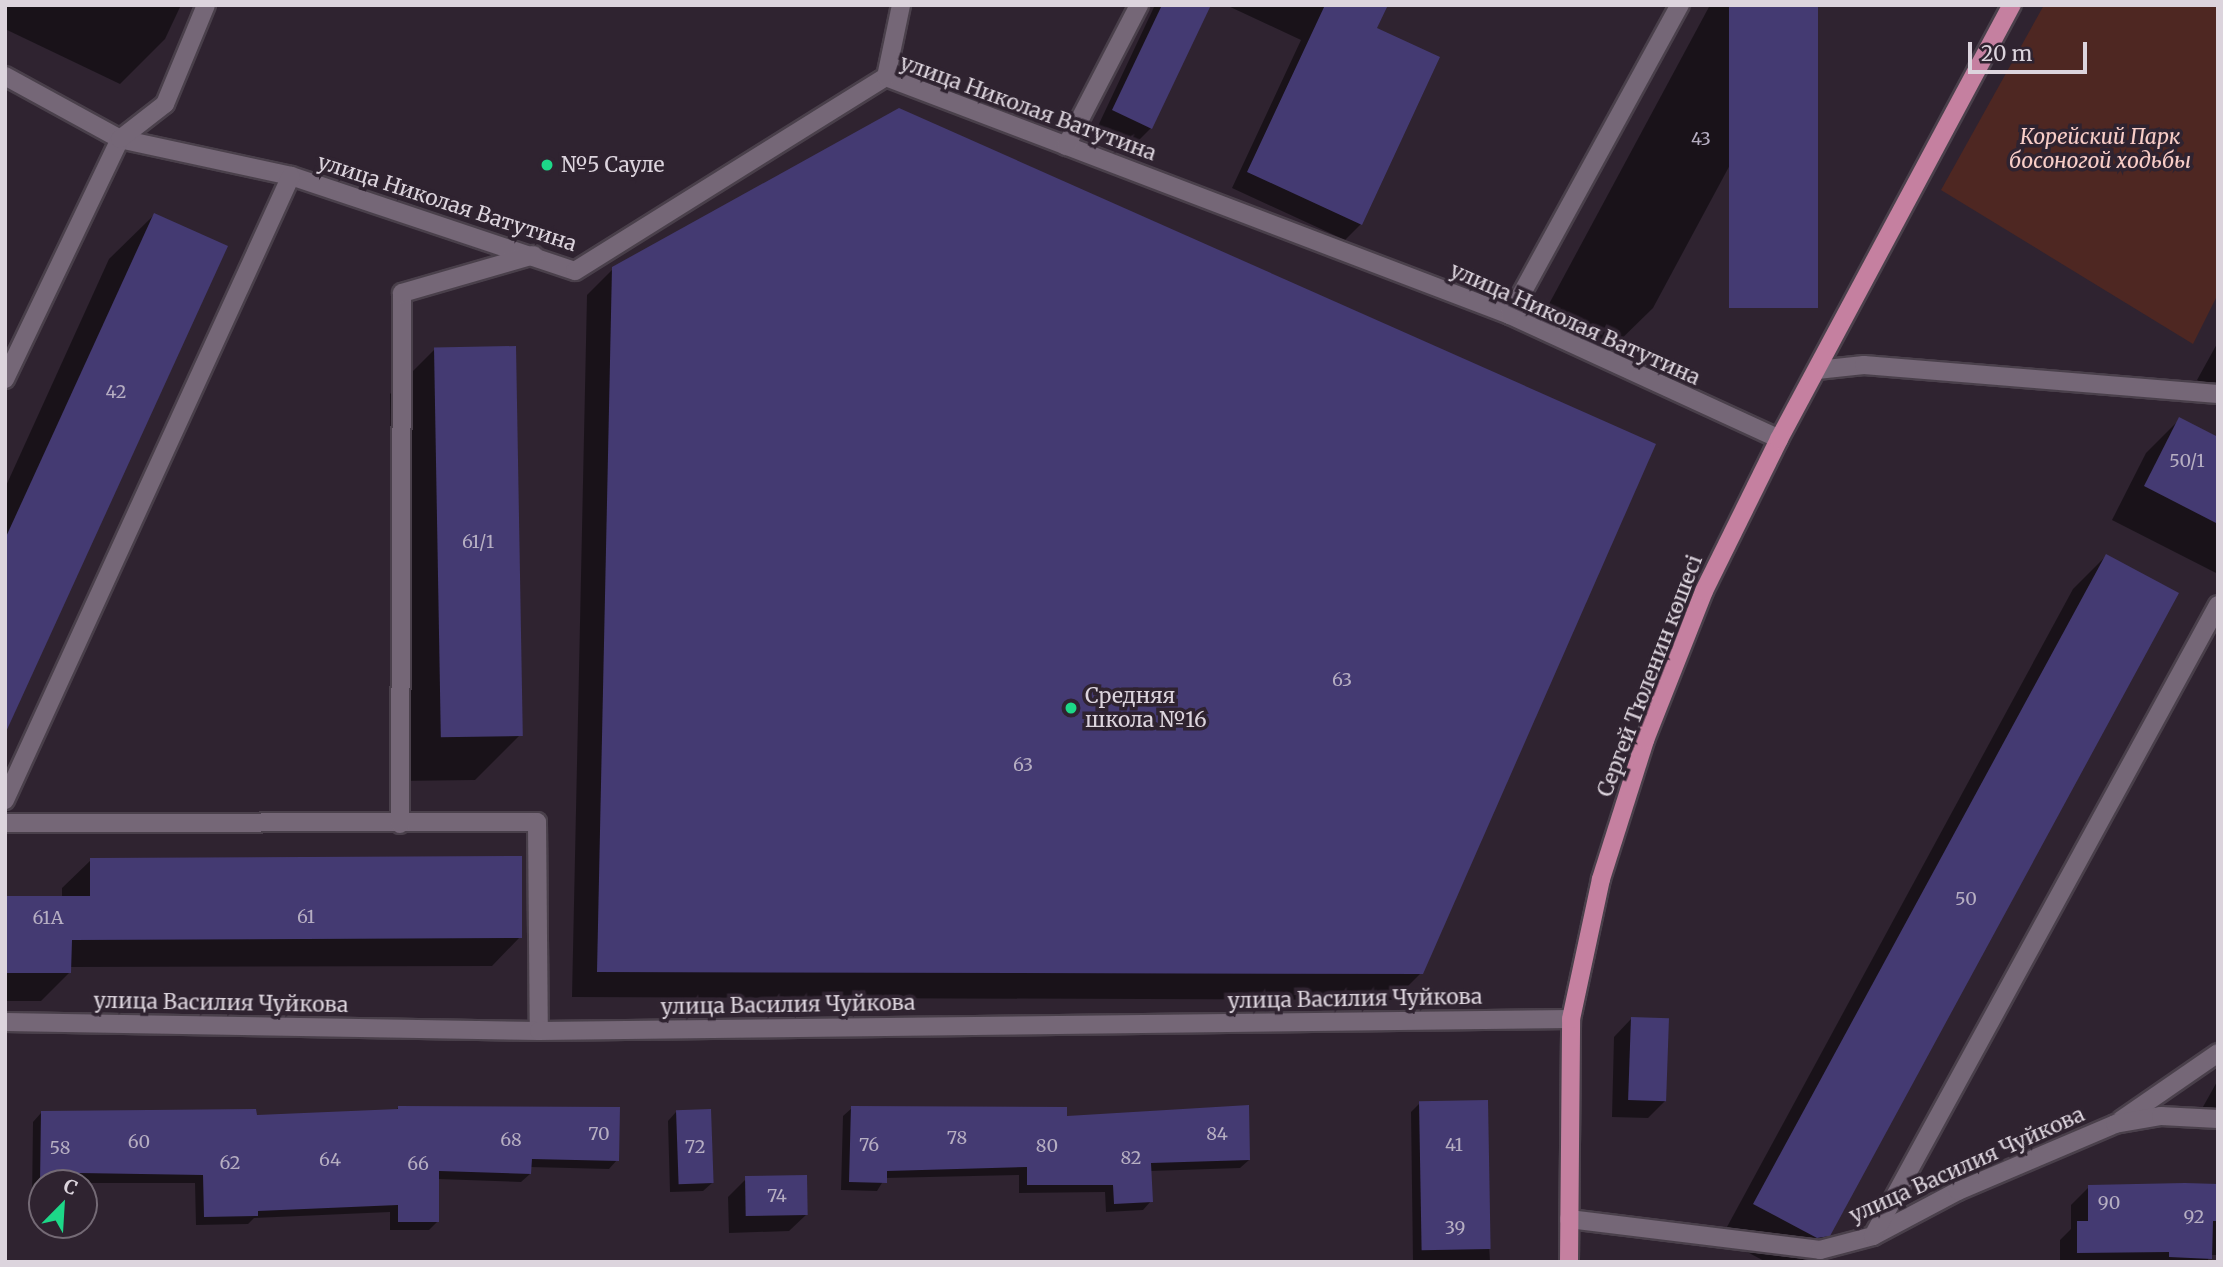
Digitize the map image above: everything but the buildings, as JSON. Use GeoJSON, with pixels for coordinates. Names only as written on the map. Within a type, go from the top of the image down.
{"type":"FeatureCollection","features":[{"type":"Feature","properties":{"kind":"main road","name":"Сергей Тюленин көшесі"},"geometry":{"type":"LineString","coordinates":[[1569,1262],[1571,1019],[1601,879],[1645,740],[1704,591],[1779,439],[2012,5]]}},
{"type":"Feature","properties":{"kind":"street"},"geometry":{"type":"LineString","coordinates":[[5,379],[120,139],[165,104],[206,5]]}},
{"type":"Feature","properties":{"kind":"street"},"geometry":{"type":"LineString","coordinates":[[886,77],[901,5]]}},
{"type":"Feature","properties":{"kind":"street"},"geometry":{"type":"LineString","coordinates":[[1066,146],[1139,5]]}},
{"type":"Feature","properties":{"kind":"street"},"geometry":{"type":"LineString","coordinates":[[1510,315],[1680,5]]}},
{"type":"Feature","properties":{"kind":"street","name":"улица Николая Ватутина"},"geometry":{"type":"LineString","coordinates":[[5,76],[120,139],[291,176],[534,255],[575,271],[886,77],[1510,315],[1779,439]]}},
{"type":"Feature","properties":{"kind":"street"},"geometry":{"type":"LineString","coordinates":[[5,800],[291,176]]}},
{"type":"Feature","properties":{"kind":"street"},"geometry":{"type":"LineString","coordinates":[[400,824],[402,293],[534,255]]}},
{"type":"Feature","properties":{"kind":"street"},"geometry":{"type":"LineString","coordinates":[[1817,370],[1864,365],[2218,394]]}},
{"type":"Feature","properties":{"kind":"street"},"geometry":{"type":"LineString","coordinates":[[1873,1236],[2218,605]]}},
{"type":"Feature","properties":{"kind":"street"},"geometry":{"type":"LineString","coordinates":[[5,823],[537,822],[540,1031]]}},
{"type":"Feature","properties":{"kind":"street","name":"улица Василия Чуйкова"},"geometry":{"type":"LineString","coordinates":[[5,1022],[540,1031],[1571,1019]]}},
{"type":"Feature","properties":{"kind":"street"},"geometry":{"type":"LineString","coordinates":[[2115,1124],[2218,1053]]}},
{"type":"Feature","properties":{"kind":"street","name":"улица Василия Чуйкова"},"geometry":{"type":"LineString","coordinates":[[1569,1219],[1820,1251],[1873,1236],[1958,1191],[2115,1124],[2161,1116],[2218,1119]]}},
{"type":"Feature","properties":{"kind":"green space","name":"Корейский Парк босоногой ходьбы"},"geometry":{"type":"Polygon","coordinates":[[[2044,5],[2218,5],[2218,294],[2193,344],[1941,190],[2044,5]]]}},
{"type":"Feature","properties":{"kind":"place","name":"№5 Сауле"},"geometry":{"type":"Point","coordinates":[547,165]}},
{"type":"Feature","properties":{"kind":"place","name":"Средняя школа №16"},"geometry":{"type":"Point","coordinates":[1071,708]}}]}
